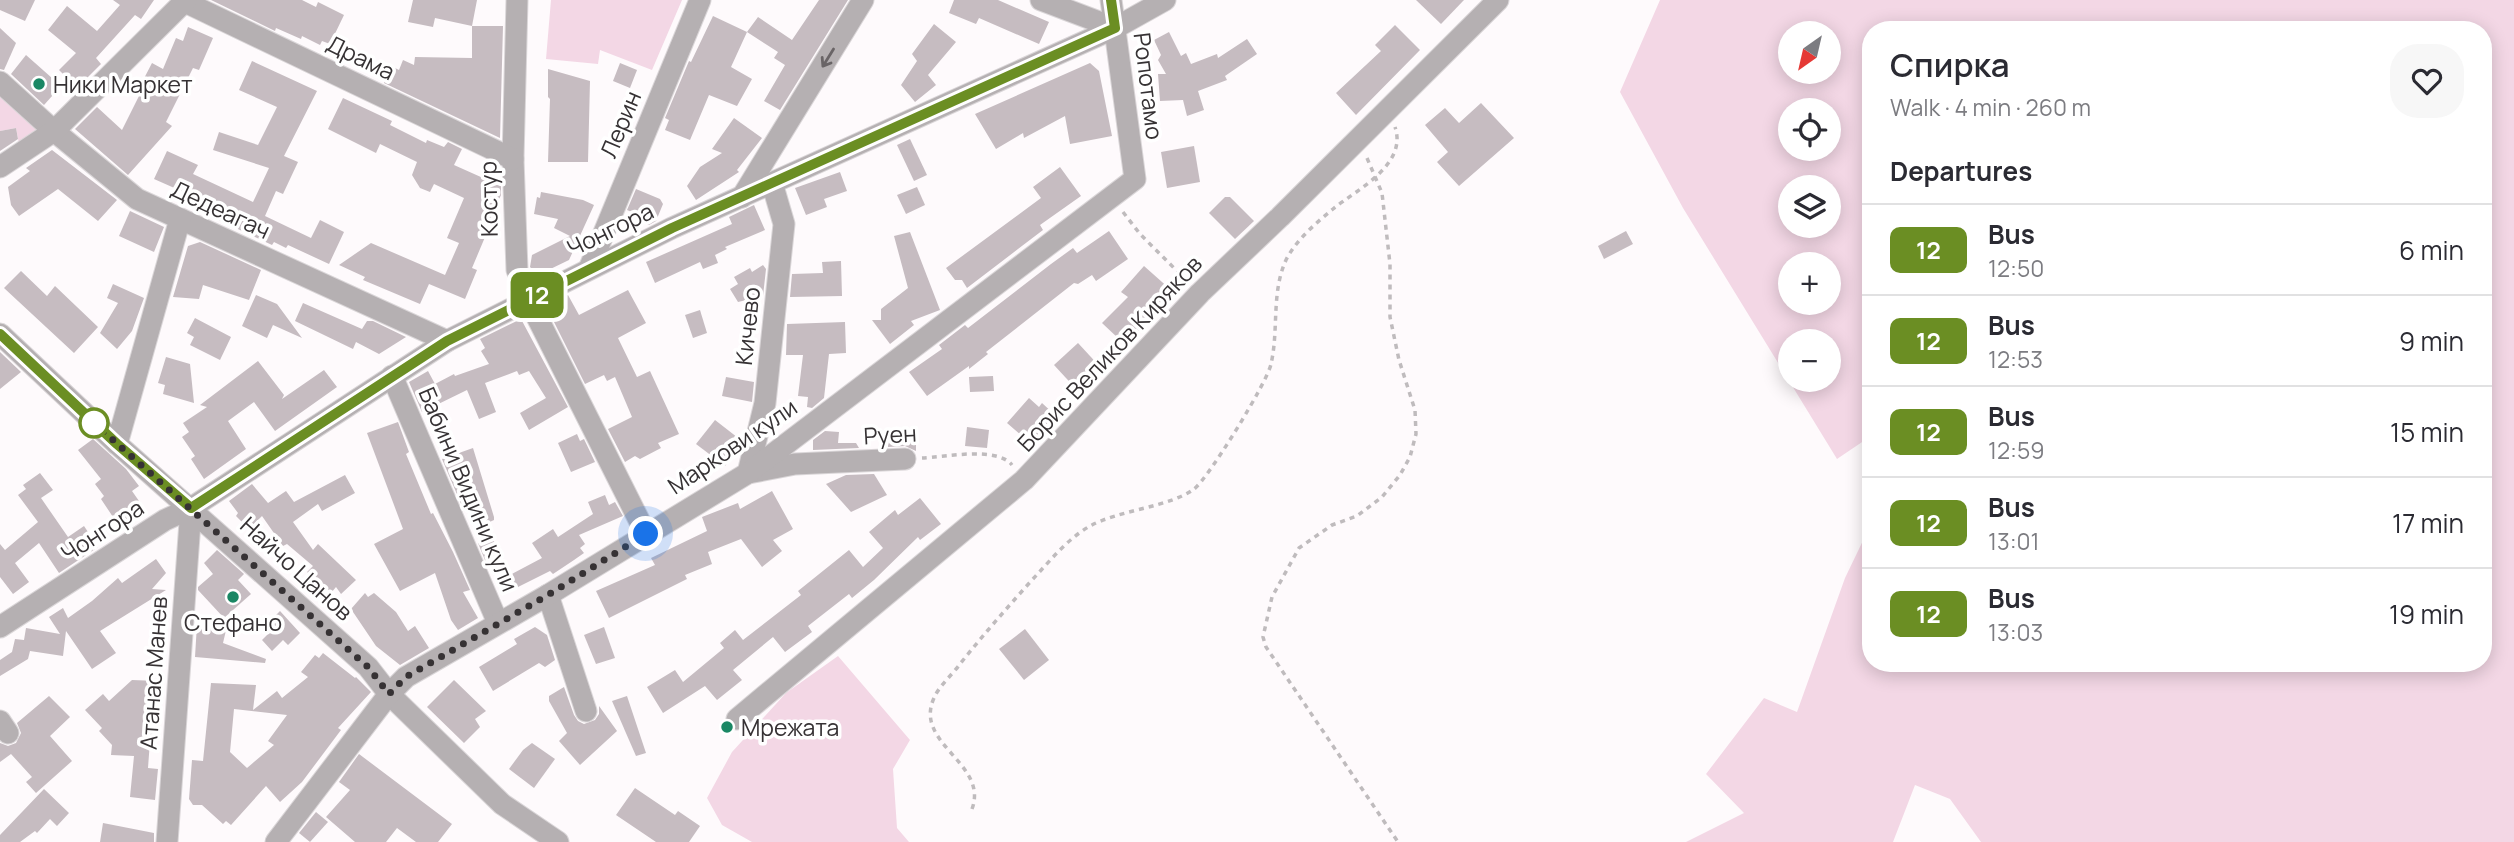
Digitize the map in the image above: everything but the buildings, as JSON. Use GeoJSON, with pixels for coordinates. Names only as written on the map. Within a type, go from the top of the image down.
{"type":"FeatureCollection","features":[{"type":"Feature","properties":{"kind":"street","name":"Костур"},"geometry":{"type":"LineString","coordinates":[[517,0],[513,159],[516,270],[646,534]]}},
{"type":"Feature","properties":{"kind":"street","name":"Лерин"},"geometry":{"type":"LineString","coordinates":[[589,269],[700,0]]}},
{"type":"Feature","properties":{"kind":"street"},"geometry":{"type":"LineString","coordinates":[[742,197],[863,0]]}},
{"type":"Feature","properties":{"kind":"street"},"geometry":{"type":"LineString","coordinates":[[1041,0],[1115,28]]}},
{"type":"Feature","properties":{"kind":"street","name":"Ропотамо"},"geometry":{"type":"LineString","coordinates":[[1111,0],[1135,178]]}},
{"type":"Feature","properties":{"kind":"street","name":"Чонгора"},"geometry":{"type":"LineString","coordinates":[[0,626],[165,520],[191,508],[447,341],[589,269],[1115,28],[1165,0]]}},
{"type":"Feature","properties":{"kind":"street","name":"Борис Великов Киряков"},"geometry":{"type":"LineString","coordinates":[[737,719],[1024,480],[1200,293],[1498,0]]}},
{"type":"Feature","properties":{"kind":"street","name":"Драма"},"geometry":{"type":"LineString","coordinates":[[186,1],[513,159]]}},
{"type":"Feature","properties":{"kind":"street"},"geometry":{"type":"LineString","coordinates":[[0,167],[54,131],[186,1]]}},
{"type":"Feature","properties":{"kind":"street","name":"Дедеагач"},"geometry":{"type":"LineString","coordinates":[[0,82],[54,131],[137,199],[447,341]]}},
{"type":"Feature","properties":{"kind":"street","name":"Маркови кули"},"geometry":{"type":"LineString","coordinates":[[276,842],[389,694],[406,677],[548,595],[748,473],[1135,178]]}},
{"type":"Feature","properties":{"kind":"street","name":"Кичево"},"geometry":{"type":"LineString","coordinates":[[748,473],[765,403],[783,224],[772,183]]}},
{"type":"Feature","properties":{"kind":"street"},"geometry":{"type":"LineString","coordinates":[[117,444],[180,219]]}},
{"type":"Feature","properties":{"kind":"street","name":"Найчо Цанов"},"geometry":{"type":"LineString","coordinates":[[0,334],[117,444],[368,667],[389,694],[502,804],[558,842]]}},
{"type":"Feature","properties":{"kind":"street","name":"Бабини Видини кули"},"geometry":{"type":"LineString","coordinates":[[392,376],[498,623]]}},
{"type":"Feature","properties":{"kind":"street","name":"Руен"},"geometry":{"type":"LineString","coordinates":[[748,473],[795,464],[905,459]]}},
{"type":"Feature","properties":{"kind":"street","name":"Атанас Манев"},"geometry":{"type":"LineString","coordinates":[[167,842],[191,508]]}},
{"type":"Feature","properties":{"kind":"street","name":"Бабини Видини кули"},"geometry":{"type":"LineString","coordinates":[[548,595],[586,711]]}},
{"type":"Feature","properties":{"kind":"path"},"geometry":{"type":"LineString","coordinates":[[972,810],[973,784],[961,763],[930,725],[934,697],[988,629],[1058,551],[1075,536],[1091,525],[1181,496],[1195,488],[1210,470],[1262,388],[1271,364],[1277,287],[1287,258],[1313,227],[1375,178],[1388,164],[1396,146],[1397,130],[1388,110]]}},
{"type":"Feature","properties":{"kind":"path"},"geometry":{"type":"LineString","coordinates":[[1357,141],[1382,193],[1390,264],[1390,317],[1399,360],[1415,410],[1416,434],[1410,457],[1400,475],[1382,497],[1357,516],[1332,525],[1299,548],[1272,597],[1263,637],[1266,647],[1398,842]]}},
{"type":"Feature","properties":{"kind":"path"},"geometry":{"type":"LineString","coordinates":[[1112,196],[1140,234],[1200,293]]}},
{"type":"Feature","properties":{"kind":"path","name":"Руен"},"geometry":{"type":"LineString","coordinates":[[905,459],[990,454],[1007,459],[1024,480]]}},
{"type":"Feature","properties":{"kind":"shaded area"},"geometry":{"type":"Polygon","coordinates":[[[551,0],[682,0],[652,70],[600,50],[598,64],[546,59],[551,0]]]}},
{"type":"Feature","properties":{"kind":"shaded area"},"geometry":{"type":"Polygon","coordinates":[[[1660,0],[2514,0],[2514,842],[1981,842],[1950,799],[1915,785],[1893,842],[1686,842],[1744,813],[1706,774],[1764,698],[1797,712],[1845,578],[1862,543],[1862,672],[2492,672],[2492,21],[1862,21],[1862,442],[1837,459],[1796,392],[1841,392],[1841,329],[1778,329],[1778,363],[1683,208],[1620,92],[1660,0]]]}},
{"type":"Feature","properties":{"kind":"shaded area"},"geometry":{"type":"Polygon","coordinates":[[[0,85],[43,127],[19,144],[16,128],[0,131],[0,85]]]}},
{"type":"Feature","properties":{"kind":"shaded area"},"geometry":{"type":"Polygon","coordinates":[[[838,656],[910,740],[893,769],[897,828],[909,842],[752,842],[722,825],[707,798],[732,752],[786,693],[838,656]]]}},
{"type":"Feature","properties":{"kind":"bus line","name":"12"},"geometry":{"type":"LineString","coordinates":[[0,334],[117,444],[191,508],[447,341],[672,228],[1115,28],[1111,0]]}},
{"type":"Feature","properties":{"kind":"place","name":"Ники Маркет"},"geometry":{"type":"Point","coordinates":[39,84]}},
{"type":"Feature","properties":{"kind":"place","name":"Стефано"},"geometry":{"type":"Point","coordinates":[233,597]}},
{"type":"Feature","properties":{"kind":"place","name":"Мрежата"},"geometry":{"type":"Point","coordinates":[727,727]}},
{"type":"Feature","properties":{"kind":"route"},"geometry":{"type":"LineString","coordinates":[[94,423],[368,667],[389,694],[406,677],[548,595],[646,534]]}}]}
